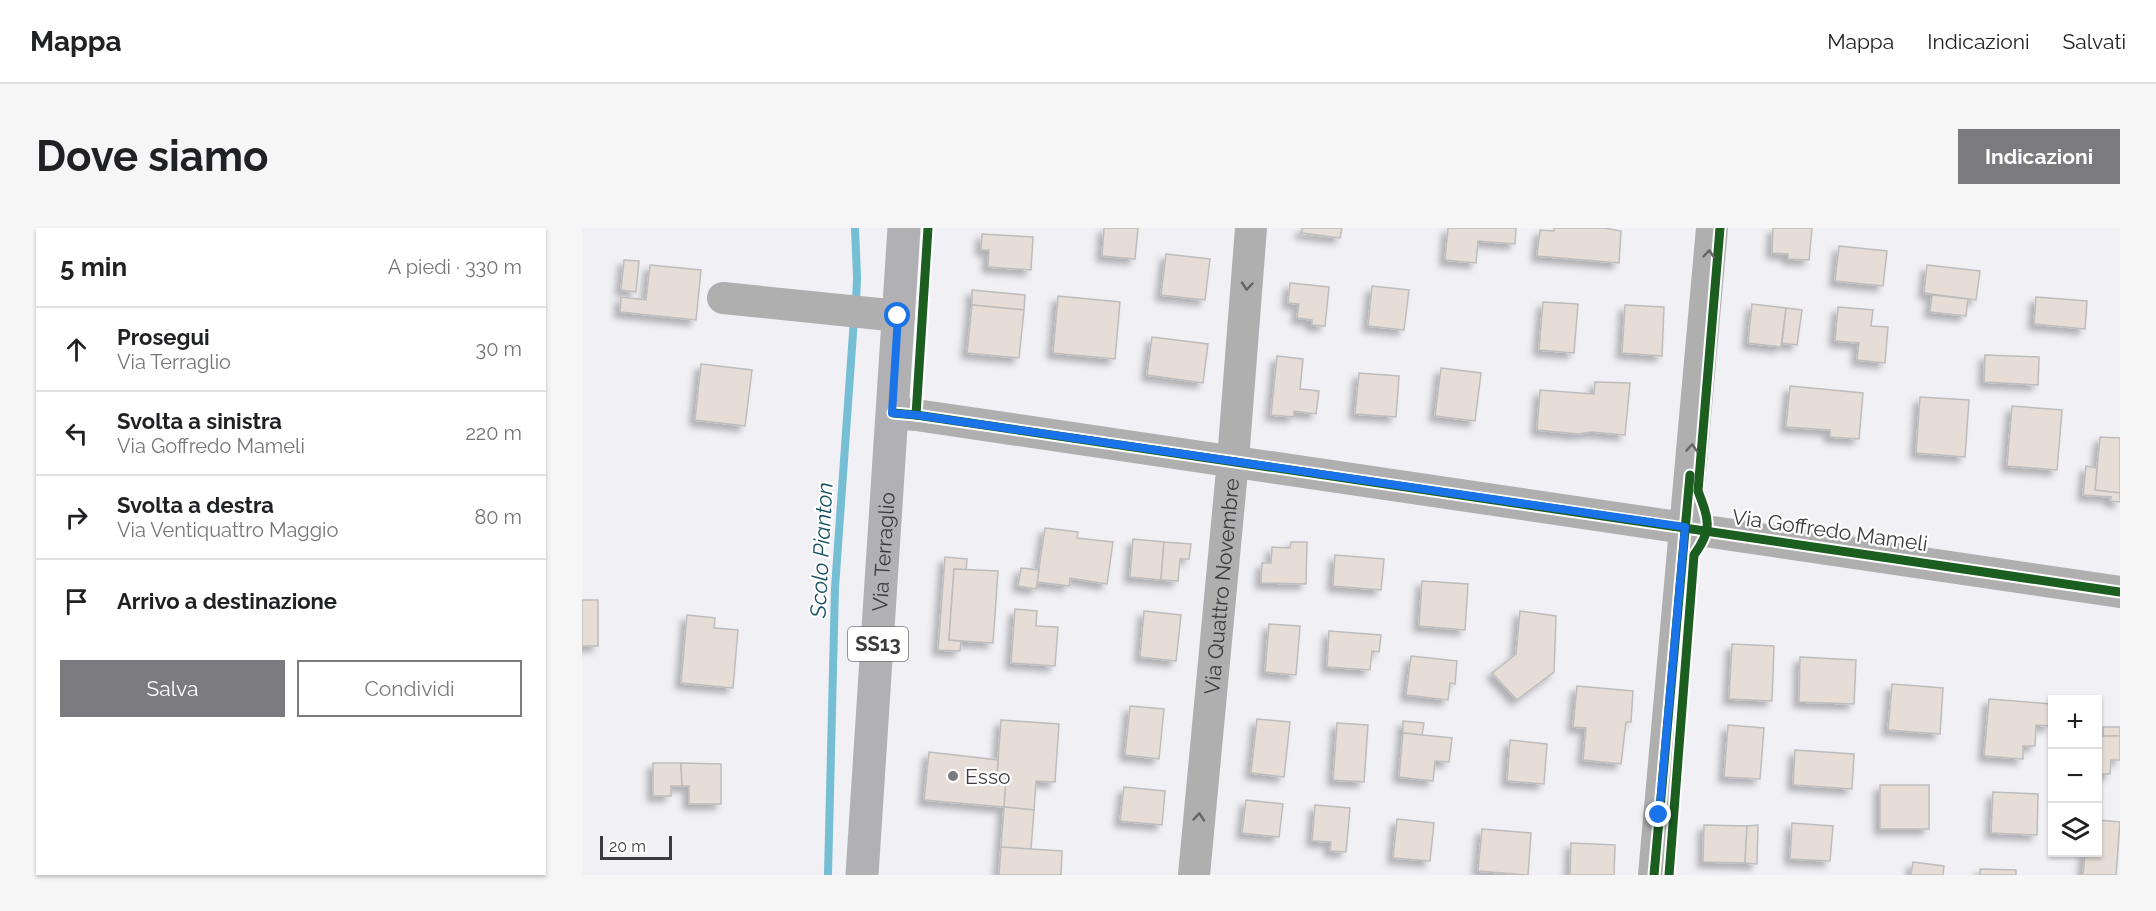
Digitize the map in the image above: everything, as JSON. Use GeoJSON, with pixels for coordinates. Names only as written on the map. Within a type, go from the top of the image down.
{"type":"FeatureCollection","features":[{"type":"Feature","properties":{"kind":"main road","name":"Via Terraglio"},"geometry":{"type":"LineString","coordinates":[[862,875],[904,228]]}},
{"type":"Feature","properties":{"kind":"street","name":"Via Quattro Novembre"},"geometry":{"type":"LineString","coordinates":[[1194,875],[1233,460],[1251,228]]}},
{"type":"Feature","properties":{"kind":"street"},"geometry":{"type":"LineString","coordinates":[[1654,875],[1712,228]]}},
{"type":"Feature","properties":{"kind":"street"},"geometry":{"type":"LineString","coordinates":[[723,298],[898,316]]}},
{"type":"Feature","properties":{"kind":"street","name":"Via Goffredo Mameli"},"geometry":{"type":"LineString","coordinates":[[892,413],[1233,460],[2120,592]]}},
{"type":"Feature","properties":{"kind":"building"},"geometry":{"type":"Polygon","coordinates":[[[1104,228],[1138,228],[1135,259],[1102,256],[1104,228]]]}},
{"type":"Feature","properties":{"kind":"building"},"geometry":{"type":"Polygon","coordinates":[[[1302,228],[1342,228],[1340,238],[1301,233],[1302,228]]]}},
{"type":"Feature","properties":{"kind":"building"},"geometry":{"type":"Polygon","coordinates":[[[1448,228],[1516,228],[1515,244],[1478,241],[1476,263],[1445,260],[1448,228]]]}},
{"type":"Feature","properties":{"kind":"building"},"geometry":{"type":"Polygon","coordinates":[[[1554,228],[1605,228],[1621,231],[1619,263],[1537,256],[1540,230],[1554,231],[1554,228]]]}},
{"type":"Feature","properties":{"kind":"building"},"geometry":{"type":"Polygon","coordinates":[[[1773,228],[1812,228],[1809,260],[1788,259],[1788,254],[1772,253],[1773,228]]]}},
{"type":"Feature","properties":{"kind":"building"},"geometry":{"type":"Polygon","coordinates":[[[982,234],[1033,237],[1031,270],[988,267],[989,250],[981,250],[982,234]]]}},
{"type":"Feature","properties":{"kind":"building"},"geometry":{"type":"Polygon","coordinates":[[[1839,246],[1887,251],[1883,286],[1835,281],[1839,246]]]}},
{"type":"Feature","properties":{"kind":"building"},"geometry":{"type":"Polygon","coordinates":[[[1166,254],[1210,259],[1205,300],[1161,295],[1166,254]]]}},
{"type":"Feature","properties":{"kind":"building"},"geometry":{"type":"Polygon","coordinates":[[[624,260],[639,261],[636,292],[621,290],[624,260]]]}},
{"type":"Feature","properties":{"kind":"building"},"geometry":{"type":"Polygon","coordinates":[[[650,265],[701,270],[696,320],[620,312],[621,297],[646,300],[650,265]]]}},
{"type":"Feature","properties":{"kind":"building"},"geometry":{"type":"Polygon","coordinates":[[[1927,265],[1980,271],[1976,300],[1924,293],[1927,265]]]}},
{"type":"Feature","properties":{"kind":"building"},"geometry":{"type":"Polygon","coordinates":[[[1290,283],[1329,287],[1325,326],[1312,325],[1312,320],[1297,318],[1299,304],[1288,303],[1290,283]]]}},
{"type":"Feature","properties":{"kind":"building"},"geometry":{"type":"Polygon","coordinates":[[[1372,286],[1409,290],[1404,330],[1368,326],[1372,286]]]}},
{"type":"Feature","properties":{"kind":"building"},"geometry":{"type":"Polygon","coordinates":[[[972,290],[1025,295],[1024,310],[972,305],[972,290]]]}},
{"type":"Feature","properties":{"kind":"building"},"geometry":{"type":"Polygon","coordinates":[[[1932,295],[1968,299],[1966,316],[1930,312],[1932,295]]]}},
{"type":"Feature","properties":{"kind":"building"},"geometry":{"type":"Polygon","coordinates":[[[1058,296],[1120,302],[1115,359],[1053,353],[1058,296]]]}},
{"type":"Feature","properties":{"kind":"building"},"geometry":{"type":"Polygon","coordinates":[[[2036,297],[2087,301],[2085,329],[2034,324],[2036,297]]]}},
{"type":"Feature","properties":{"kind":"building"},"geometry":{"type":"Polygon","coordinates":[[[1543,302],[1578,304],[1574,353],[1539,350],[1543,302]]]}},
{"type":"Feature","properties":{"kind":"building"},"geometry":{"type":"Polygon","coordinates":[[[1752,304],[1786,308],[1781,347],[1748,343],[1752,304]]]}},
{"type":"Feature","properties":{"kind":"building"},"geometry":{"type":"Polygon","coordinates":[[[972,305],[1024,310],[1019,358],[967,353],[972,305]]]}},
{"type":"Feature","properties":{"kind":"building"},"geometry":{"type":"Polygon","coordinates":[[[1625,305],[1664,307],[1662,356],[1622,353],[1625,305]]]}},
{"type":"Feature","properties":{"kind":"building"},"geometry":{"type":"Polygon","coordinates":[[[1838,307],[1873,310],[1871,326],[1888,327],[1885,363],[1857,360],[1859,343],[1835,341],[1838,307]]]}},
{"type":"Feature","properties":{"kind":"building"},"geometry":{"type":"Polygon","coordinates":[[[1786,308],[1802,310],[1797,345],[1782,343],[1786,308]]]}},
{"type":"Feature","properties":{"kind":"building"},"geometry":{"type":"Polygon","coordinates":[[[1152,337],[1208,344],[1203,383],[1147,375],[1152,337]]]}},
{"type":"Feature","properties":{"kind":"building"},"geometry":{"type":"Polygon","coordinates":[[[1985,355],[2039,357],[2038,385],[1984,382],[1985,355]]]}},
{"type":"Feature","properties":{"kind":"building"},"geometry":{"type":"Polygon","coordinates":[[[1277,356],[1303,359],[1300,389],[1319,391],[1316,414],[1294,411],[1294,417],[1271,415],[1277,356]]]}},
{"type":"Feature","properties":{"kind":"building"},"geometry":{"type":"Polygon","coordinates":[[[701,364],[752,370],[745,426],[695,420],[701,364]]]}},
{"type":"Feature","properties":{"kind":"building"},"geometry":{"type":"Polygon","coordinates":[[[1441,368],[1481,373],[1475,421],[1435,416],[1441,368]]]}},
{"type":"Feature","properties":{"kind":"building"},"geometry":{"type":"Polygon","coordinates":[[[1359,373],[1399,376],[1396,417],[1355,414],[1359,373]]]}},
{"type":"Feature","properties":{"kind":"building"},"geometry":{"type":"Polygon","coordinates":[[[1595,382],[1630,383],[1625,435],[1537,430],[1540,390],[1594,394],[1595,382]]]}},
{"type":"Feature","properties":{"kind":"building"},"geometry":{"type":"Polygon","coordinates":[[[1790,386],[1863,393],[1859,439],[1830,437],[1830,430],[1786,427],[1790,386]]]}},
{"type":"Feature","properties":{"kind":"building"},"geometry":{"type":"Polygon","coordinates":[[[1920,397],[1969,400],[1965,457],[1916,453],[1920,397]]]}},
{"type":"Feature","properties":{"kind":"building"},"geometry":{"type":"Polygon","coordinates":[[[2012,406],[2062,410],[2057,470],[2007,466],[2012,406]]]}},
{"type":"Feature","properties":{"kind":"building"},"geometry":{"type":"Polygon","coordinates":[[[2100,437],[2120,438],[2120,493],[2095,490],[2100,437]]]}},
{"type":"Feature","properties":{"kind":"building"},"geometry":{"type":"Polygon","coordinates":[[[2086,466],[2097,468],[2095,490],[2120,493],[2120,502],[2110,501],[2111,497],[2083,495],[2086,466]]]}},
{"type":"Feature","properties":{"kind":"building"},"geometry":{"type":"Polygon","coordinates":[[[1045,528],[1078,532],[1077,538],[1113,542],[1107,584],[1070,578],[1069,586],[1037,582],[1045,528]]]}},
{"type":"Feature","properties":{"kind":"building"},"geometry":{"type":"Polygon","coordinates":[[[1133,539],[1164,542],[1161,580],[1130,577],[1133,539]]]}},
{"type":"Feature","properties":{"kind":"building"},"geometry":{"type":"Polygon","coordinates":[[[1164,542],[1191,544],[1189,559],[1180,559],[1178,581],[1161,580],[1164,542]]]}},
{"type":"Feature","properties":{"kind":"building"},"geometry":{"type":"Polygon","coordinates":[[[1291,542],[1307,542],[1306,584],[1261,583],[1262,563],[1271,563],[1272,547],[1290,548],[1291,542]]]}},
{"type":"Feature","properties":{"kind":"building"},"geometry":{"type":"Polygon","coordinates":[[[1335,555],[1384,559],[1381,590],[1333,586],[1335,555]]]}},
{"type":"Feature","properties":{"kind":"building"},"geometry":{"type":"Polygon","coordinates":[[[945,557],[967,559],[966,570],[954,569],[949,640],[961,641],[960,651],[938,650],[945,557]]]}},
{"type":"Feature","properties":{"kind":"building"},"geometry":{"type":"Polygon","coordinates":[[[1021,568],[1039,570],[1036,589],[1018,586],[1021,568]]]}},
{"type":"Feature","properties":{"kind":"building"},"geometry":{"type":"Polygon","coordinates":[[[954,569],[998,571],[993,643],[949,640],[954,569]]]}},
{"type":"Feature","properties":{"kind":"building"},"geometry":{"type":"Polygon","coordinates":[[[1422,581],[1468,584],[1465,630],[1419,626],[1422,581]]]}},
{"type":"Feature","properties":{"kind":"building"},"geometry":{"type":"Polygon","coordinates":[[[582,600],[598,600],[598,646],[582,646],[582,600]]]}},
{"type":"Feature","properties":{"kind":"building"},"geometry":{"type":"Polygon","coordinates":[[[1015,609],[1037,611],[1036,626],[1058,627],[1055,666],[1011,663],[1015,609]]]}},
{"type":"Feature","properties":{"kind":"building"},"geometry":{"type":"Polygon","coordinates":[[[1144,611],[1181,615],[1176,661],[1140,657],[1144,611]]]}},
{"type":"Feature","properties":{"kind":"building"},"geometry":{"type":"Polygon","coordinates":[[[1520,611],[1556,616],[1554,672],[1517,700],[1492,673],[1516,654],[1520,611]]]}},
{"type":"Feature","properties":{"kind":"building"},"geometry":{"type":"Polygon","coordinates":[[[687,615],[715,618],[714,628],[738,630],[733,688],[681,683],[687,615]]]}},
{"type":"Feature","properties":{"kind":"building"},"geometry":{"type":"Polygon","coordinates":[[[1269,624],[1300,626],[1296,675],[1265,672],[1269,624]]]}},
{"type":"Feature","properties":{"kind":"building"},"geometry":{"type":"Polygon","coordinates":[[[1329,631],[1381,635],[1379,652],[1372,651],[1370,670],[1327,667],[1329,631]]]}},
{"type":"Feature","properties":{"kind":"building"},"geometry":{"type":"Polygon","coordinates":[[[1732,644],[1774,646],[1772,701],[1729,699],[1732,644]]]}},
{"type":"Feature","properties":{"kind":"building"},"geometry":{"type":"Polygon","coordinates":[[[1411,656],[1457,661],[1455,684],[1450,683],[1448,700],[1406,695],[1411,656]]]}},
{"type":"Feature","properties":{"kind":"building"},"geometry":{"type":"Polygon","coordinates":[[[1800,657],[1856,660],[1854,704],[1799,702],[1800,657]]]}},
{"type":"Feature","properties":{"kind":"building"},"geometry":{"type":"Polygon","coordinates":[[[1892,684],[1943,688],[1940,734],[1888,730],[1892,684]]]}},
{"type":"Feature","properties":{"kind":"building"},"geometry":{"type":"Polygon","coordinates":[[[1577,686],[1633,691],[1631,722],[1626,722],[1621,764],[1583,760],[1586,728],[1573,727],[1577,686]]]}},
{"type":"Feature","properties":{"kind":"building"},"geometry":{"type":"Polygon","coordinates":[[[1989,699],[2048,704],[2048,726],[2036,725],[2035,746],[2023,746],[2023,759],[1984,756],[1989,699]]]}},
{"type":"Feature","properties":{"kind":"building"},"geometry":{"type":"Polygon","coordinates":[[[1130,706],[1164,709],[1159,759],[1125,755],[1130,706]]]}},
{"type":"Feature","properties":{"kind":"building"},"geometry":{"type":"Polygon","coordinates":[[[1257,719],[1290,722],[1284,777],[1251,773],[1257,719]]]}},
{"type":"Feature","properties":{"kind":"building"},"geometry":{"type":"Polygon","coordinates":[[[1001,720],[1059,724],[1055,782],[1036,781],[1034,810],[1004,807],[1006,776],[997,775],[1001,720]]]}},
{"type":"Feature","properties":{"kind":"building"},"geometry":{"type":"Polygon","coordinates":[[[1403,721],[1424,723],[1422,735],[1403,733],[1403,721]]]}},
{"type":"Feature","properties":{"kind":"building"},"geometry":{"type":"Polygon","coordinates":[[[1337,723],[1368,725],[1364,782],[1333,780],[1337,723]]]}},
{"type":"Feature","properties":{"kind":"building"},"geometry":{"type":"Polygon","coordinates":[[[1728,725],[1764,728],[1760,779],[1724,777],[1728,725]]]}},
{"type":"Feature","properties":{"kind":"building"},"geometry":{"type":"Polygon","coordinates":[[[2103,727],[2120,727],[2120,736],[2103,736],[2103,727]]]}},
{"type":"Feature","properties":{"kind":"building"},"geometry":{"type":"Polygon","coordinates":[[[1403,733],[1452,738],[1449,762],[1435,761],[1433,781],[1399,777],[1403,733]]]}},
{"type":"Feature","properties":{"kind":"building"},"geometry":{"type":"Polygon","coordinates":[[[2102,736],[2120,736],[2120,760],[2111,760],[2110,774],[2102,774],[2102,736]]]}},
{"type":"Feature","properties":{"kind":"building"},"geometry":{"type":"Polygon","coordinates":[[[1510,740],[1547,744],[1544,784],[1507,781],[1510,740]]]}},
{"type":"Feature","properties":{"kind":"building"},"geometry":{"type":"Polygon","coordinates":[[[1795,750],[1854,754],[1852,789],[1793,785],[1795,750]]]}},
{"type":"Feature","properties":{"kind":"building"},"geometry":{"type":"Polygon","coordinates":[[[929,752],[998,760],[997,775],[1006,776],[1004,807],[924,800],[929,752]]]}},
{"type":"Feature","properties":{"kind":"building"},"geometry":{"type":"Polygon","coordinates":[[[653,763],[681,763],[682,786],[671,786],[671,796],[653,796],[653,763]]]}},
{"type":"Feature","properties":{"kind":"building"},"geometry":{"type":"Polygon","coordinates":[[[681,763],[721,764],[721,804],[689,804],[689,786],[682,786],[681,763]]]}},
{"type":"Feature","properties":{"kind":"building"},"geometry":{"type":"Polygon","coordinates":[[[1880,785],[1929,785],[1929,829],[1880,829],[1880,785]]]}},
{"type":"Feature","properties":{"kind":"building"},"geometry":{"type":"Polygon","coordinates":[[[1124,787],[1165,791],[1162,825],[1120,821],[1124,787]]]}},
{"type":"Feature","properties":{"kind":"building"},"geometry":{"type":"Polygon","coordinates":[[[1993,792],[2038,794],[2037,835],[1991,833],[1993,792]]]}},
{"type":"Feature","properties":{"kind":"building"},"geometry":{"type":"Polygon","coordinates":[[[1246,800],[1283,804],[1279,837],[1242,833],[1246,800]]]}},
{"type":"Feature","properties":{"kind":"building"},"geometry":{"type":"Polygon","coordinates":[[[1315,805],[1350,808],[1346,852],[1330,851],[1331,842],[1312,841],[1315,805]]]}},
{"type":"Feature","properties":{"kind":"building"},"geometry":{"type":"Polygon","coordinates":[[[1004,807],[1034,810],[1031,849],[1001,847],[1004,807]]]}},
{"type":"Feature","properties":{"kind":"building"},"geometry":{"type":"Polygon","coordinates":[[[1397,819],[1434,823],[1430,861],[1393,858],[1397,819]]]}},
{"type":"Feature","properties":{"kind":"building"},"geometry":{"type":"Polygon","coordinates":[[[2102,820],[2120,822],[2116,875],[2083,875],[2085,857],[2102,857],[2102,820]]]}},
{"type":"Feature","properties":{"kind":"building"},"geometry":{"type":"Polygon","coordinates":[[[1792,823],[1833,826],[1830,861],[1790,859],[1792,823]]]}},
{"type":"Feature","properties":{"kind":"building"},"geometry":{"type":"Polygon","coordinates":[[[1704,825],[1747,826],[1745,863],[1703,862],[1704,825]]]}},
{"type":"Feature","properties":{"kind":"building"},"geometry":{"type":"Polygon","coordinates":[[[1758,825],[1757,864],[1745,863],[1747,826],[1758,825]]]}},
{"type":"Feature","properties":{"kind":"building"},"geometry":{"type":"Polygon","coordinates":[[[1482,829],[1531,833],[1528,875],[1478,871],[1482,829]]]}},
{"type":"Feature","properties":{"kind":"building"},"geometry":{"type":"Polygon","coordinates":[[[1571,843],[1615,845],[1614,875],[1570,875],[1571,843]]]}},
{"type":"Feature","properties":{"kind":"building"},"geometry":{"type":"Polygon","coordinates":[[[1001,847],[1062,851],[1061,875],[999,875],[1001,847]]]}},
{"type":"Feature","properties":{"kind":"building"},"geometry":{"type":"Polygon","coordinates":[[[1913,862],[1944,866],[1943,875],[1911,875],[1913,862]]]}},
{"type":"Feature","properties":{"kind":"building"},"geometry":{"type":"Polygon","coordinates":[[[1980,869],[2016,870],[2016,875],[1980,875],[1980,869]]]}},
{"type":"Feature","properties":{"kind":"waterway","name":"Scolo Pianton"},"geometry":{"type":"LineString","coordinates":[[855,228],[856,304]]}},
{"type":"Feature","properties":{"kind":"waterway","name":"Scolo Pianton"},"geometry":{"type":"LineString","coordinates":[[828,875],[835,588],[854,319]]}},
{"type":"Feature","properties":{"kind":"cycle path"},"geometry":{"type":"LineString","coordinates":[[916,415],[928,228]]}},
{"type":"Feature","properties":{"kind":"cycle path"},"geometry":{"type":"LineString","coordinates":[[1669,875],[1694,555],[1707,531],[1707,517],[1698,491],[1720,228]]}},
{"type":"Feature","properties":{"kind":"cycle path"},"geometry":{"type":"LineString","coordinates":[[893,413],[2120,592]]}},
{"type":"Feature","properties":{"kind":"cycle path"},"geometry":{"type":"LineString","coordinates":[[1654,875],[1690,475]]}},
{"type":"Feature","properties":{"kind":"place","name":"Esso"},"geometry":{"type":"Point","coordinates":[953,776]}},
{"type":"Feature","properties":{"kind":"route"},"geometry":{"type":"LineString","coordinates":[[898,316],[892,413],[1233,460],[1685,527],[1659,815]]}}]}
